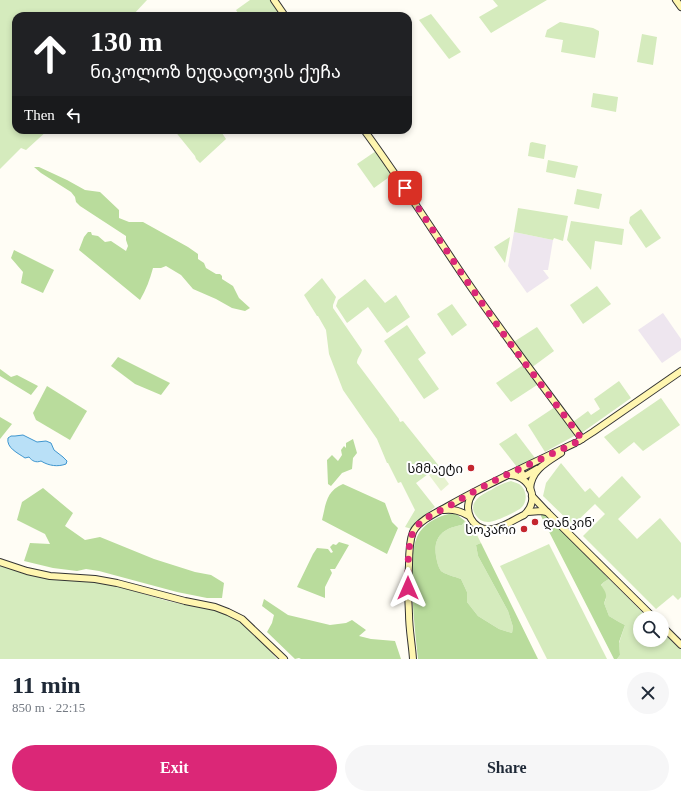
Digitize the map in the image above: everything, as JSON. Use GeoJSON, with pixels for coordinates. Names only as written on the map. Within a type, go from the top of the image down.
{"type":"FeatureCollection","features":[{"type":"Feature","properties":{"kind":"main road"},"geometry":{"type":"LineString","coordinates":[[274,0],[282,12]]}},
{"type":"Feature","properties":{"kind":"main road"},"geometry":{"type":"LineString","coordinates":[[676,0],[681,7]]}},
{"type":"Feature","properties":{"kind":"main road"},"geometry":{"type":"LineString","coordinates":[[367,134],[509,342],[582,439]]}},
{"type":"Feature","properties":{"kind":"main road"},"geometry":{"type":"LineString","coordinates":[[525,466],[521,472],[525,476],[681,372]]}},
{"type":"Feature","properties":{"kind":"main road"},"geometry":{"type":"LineString","coordinates":[[413,659],[409,614],[408,578],[411,538],[417,527],[427,518],[474,492],[506,475],[575,443]]}},
{"type":"Feature","properties":{"kind":"main road"},"geometry":{"type":"LineString","coordinates":[[528,512],[530,507],[532,481],[535,473],[541,466]]}},
{"type":"Feature","properties":{"kind":"main road"},"geometry":{"type":"LineString","coordinates":[[506,475],[516,476],[526,481],[531,492],[547,512],[647,611]]}},
{"type":"Feature","properties":{"kind":"main road"},"geometry":{"type":"LineString","coordinates":[[469,516],[467,506],[468,501],[474,492]]}},
{"type":"Feature","properties":{"kind":"main road"},"geometry":{"type":"LineString","coordinates":[[437,513],[452,509],[460,511],[469,516],[478,526],[492,529],[528,512],[547,512]]}},
{"type":"Feature","properties":{"kind":"main road"},"geometry":{"type":"LineString","coordinates":[[0,562],[27,571],[50,576],[95,579],[117,583],[185,601],[215,607],[242,619],[284,659]]}},
{"type":"Feature","properties":{"kind":"main road"},"geometry":{"type":"LineString","coordinates":[[669,633],[681,645]]}},
{"type":"Feature","properties":{"kind":"shaded area"},"geometry":{"type":"Polygon","coordinates":[[[514,232],[553,240],[548,270],[543,270],[549,278],[527,293],[508,266],[514,232]]]}},
{"type":"Feature","properties":{"kind":"shaded area"},"geometry":{"type":"Polygon","coordinates":[[[663,313],[681,339],[681,350],[662,363],[638,330],[663,313]]]}},
{"type":"Feature","properties":{"kind":"green space"},"geometry":{"type":"Polygon","coordinates":[[[0,0],[147,0],[136,12],[12,12],[12,134],[44,134],[26,150],[21,148],[0,169],[0,0]]]}},
{"type":"Feature","properties":{"kind":"green space"},"geometry":{"type":"Polygon","coordinates":[[[250,0],[273,0],[280,12],[237,12],[236,10],[250,0]]]}},
{"type":"Feature","properties":{"kind":"green space"},"geometry":{"type":"Polygon","coordinates":[[[493,0],[547,0],[491,33],[479,17],[498,6],[493,0]]]}},
{"type":"Feature","properties":{"kind":"green space"},"geometry":{"type":"Polygon","coordinates":[[[431,14],[461,52],[449,59],[419,20],[431,14]]]}},
{"type":"Feature","properties":{"kind":"green space"},"geometry":{"type":"Polygon","coordinates":[[[560,22],[593,28],[599,31],[595,58],[561,52],[563,40],[545,37],[547,30],[560,22]]]}},
{"type":"Feature","properties":{"kind":"green space"},"geometry":{"type":"Polygon","coordinates":[[[642,34],[657,37],[653,65],[637,62],[642,34]]]}},
{"type":"Feature","properties":{"kind":"green space"},"geometry":{"type":"Polygon","coordinates":[[[593,93],[618,97],[616,112],[591,107],[593,93]]]}},
{"type":"Feature","properties":{"kind":"green space"},"geometry":{"type":"Polygon","coordinates":[[[177,134],[223,134],[226,139],[200,163],[177,134]]]}},
{"type":"Feature","properties":{"kind":"green space"},"geometry":{"type":"Polygon","coordinates":[[[532,142],[546,145],[544,159],[528,156],[530,143],[532,142]]]}},
{"type":"Feature","properties":{"kind":"green space"},"geometry":{"type":"Polygon","coordinates":[[[376,151],[392,175],[374,188],[357,164],[376,151]]]}},
{"type":"Feature","properties":{"kind":"green space"},"geometry":{"type":"Polygon","coordinates":[[[548,160],[578,166],[575,178],[546,172],[548,160]]]}},
{"type":"Feature","properties":{"kind":"green space"},"geometry":{"type":"Polygon","coordinates":[[[34,167],[39,167],[85,190],[100,192],[119,210],[119,218],[129,222],[143,222],[188,247],[198,254],[198,259],[204,263],[206,268],[216,274],[220,274],[222,279],[233,286],[239,298],[250,308],[245,311],[232,308],[193,289],[181,275],[166,266],[161,268],[153,268],[148,284],[140,300],[79,250],[84,237],[88,232],[91,232],[92,235],[98,236],[105,242],[111,241],[126,251],[128,246],[126,236],[80,206],[76,202],[75,197],[71,192],[34,167]]]}},
{"type":"Feature","properties":{"kind":"green space"},"geometry":{"type":"Polygon","coordinates":[[[577,189],[602,194],[599,209],[574,204],[577,189]]]}},
{"type":"Feature","properties":{"kind":"green space"},"geometry":{"type":"Polygon","coordinates":[[[518,208],[568,216],[563,241],[554,238],[553,240],[514,232],[518,208]]]}},
{"type":"Feature","properties":{"kind":"green space"},"geometry":{"type":"Polygon","coordinates":[[[641,209],[661,238],[646,248],[629,223],[630,217],[641,209]]]}},
{"type":"Feature","properties":{"kind":"green space"},"geometry":{"type":"Polygon","coordinates":[[[571,221],[624,229],[622,245],[595,241],[591,270],[567,240],[571,221]]]}},
{"type":"Feature","properties":{"kind":"green space"},"geometry":{"type":"Polygon","coordinates":[[[510,237],[505,263],[494,247],[510,237]]]}},
{"type":"Feature","properties":{"kind":"green space"},"geometry":{"type":"Polygon","coordinates":[[[14,250],[54,270],[43,293],[21,283],[23,272],[11,258],[14,250]]]}},
{"type":"Feature","properties":{"kind":"green space"},"geometry":{"type":"Polygon","coordinates":[[[322,278],[336,297],[333,308],[362,350],[357,363],[400,422],[403,421],[439,466],[416,483],[435,507],[412,529],[405,527],[415,510],[401,482],[398,483],[387,463],[377,439],[343,390],[329,354],[326,330],[304,295],[322,278]]]}},
{"type":"Feature","properties":{"kind":"green space"},"geometry":{"type":"Polygon","coordinates":[[[365,279],[385,303],[396,295],[410,317],[387,333],[368,307],[347,323],[336,306],[338,300],[365,279]]]}},
{"type":"Feature","properties":{"kind":"green space"},"geometry":{"type":"Polygon","coordinates":[[[597,286],[611,304],[583,324],[570,305],[597,286]]]}},
{"type":"Feature","properties":{"kind":"green space"},"geometry":{"type":"Polygon","coordinates":[[[452,304],[467,325],[452,336],[437,314],[452,304]]]}},
{"type":"Feature","properties":{"kind":"green space"},"geometry":{"type":"Polygon","coordinates":[[[407,325],[426,353],[418,359],[439,389],[424,399],[384,341],[407,325]]]}},
{"type":"Feature","properties":{"kind":"green space"},"geometry":{"type":"Polygon","coordinates":[[[537,327],[554,351],[531,368],[512,343],[537,327]]]}},
{"type":"Feature","properties":{"kind":"green space"},"geometry":{"type":"Polygon","coordinates":[[[118,357],[170,383],[161,395],[135,384],[111,366],[118,357]]]}},
{"type":"Feature","properties":{"kind":"green space"},"geometry":{"type":"Polygon","coordinates":[[[523,365],[537,385],[511,402],[496,383],[523,365]]]}},
{"type":"Feature","properties":{"kind":"green space"},"geometry":{"type":"Polygon","coordinates":[[[0,369],[11,377],[17,375],[38,386],[31,395],[0,376],[0,369]]]}},
{"type":"Feature","properties":{"kind":"green space"},"geometry":{"type":"Polygon","coordinates":[[[619,381],[631,398],[580,434],[573,422],[588,411],[591,415],[600,409],[594,399],[619,381]]]}},
{"type":"Feature","properties":{"kind":"green space"},"geometry":{"type":"Polygon","coordinates":[[[47,386],[87,411],[70,440],[36,420],[33,413],[47,386]]]}},
{"type":"Feature","properties":{"kind":"green space"},"geometry":{"type":"Polygon","coordinates":[[[661,398],[680,425],[643,451],[634,442],[619,454],[604,437],[661,398]]]}},
{"type":"Feature","properties":{"kind":"green space"},"geometry":{"type":"Polygon","coordinates":[[[555,407],[576,435],[545,452],[528,425],[555,407]]]}},
{"type":"Feature","properties":{"kind":"green space"},"geometry":{"type":"Polygon","coordinates":[[[0,417],[12,424],[0,439],[0,417]]]}},
{"type":"Feature","properties":{"kind":"green space"},"geometry":{"type":"Polygon","coordinates":[[[516,433],[535,458],[517,467],[499,444],[516,433]]]}},
{"type":"Feature","properties":{"kind":"green space"},"geometry":{"type":"Polygon","coordinates":[[[353,439],[357,453],[353,458],[352,469],[342,473],[331,486],[328,484],[327,460],[332,455],[338,461],[342,455],[341,450],[344,446],[346,448],[346,443],[353,439]]]}},
{"type":"Feature","properties":{"kind":"green space"},"geometry":{"type":"Polygon","coordinates":[[[561,463],[585,492],[590,488],[599,498],[622,476],[641,497],[618,519],[637,539],[660,518],[681,543],[681,597],[678,600],[673,595],[656,609],[583,536],[605,514],[595,504],[573,525],[543,496],[546,483],[561,463]]]}},
{"type":"Feature","properties":{"kind":"green space"},"geometry":{"type":"Polygon","coordinates":[[[438,469],[449,484],[441,491],[429,475],[438,469]]]}},
{"type":"Feature","properties":{"kind":"green space"},"geometry":{"type":"Polygon","coordinates":[[[511,481],[519,484],[524,489],[526,499],[521,508],[495,521],[486,522],[479,519],[473,510],[473,506],[477,499],[498,486],[511,481]]]}},
{"type":"Feature","properties":{"kind":"green space"},"geometry":{"type":"Polygon","coordinates":[[[343,484],[385,503],[392,522],[398,528],[387,554],[322,520],[330,494],[333,490],[343,484]]]}},
{"type":"Feature","properties":{"kind":"green space"},"geometry":{"type":"Polygon","coordinates":[[[43,488],[73,513],[65,526],[85,540],[100,537],[154,559],[195,572],[211,575],[224,583],[222,598],[207,598],[177,592],[99,571],[86,569],[77,571],[53,568],[24,561],[30,543],[50,544],[45,534],[17,520],[22,502],[43,488]]]}},
{"type":"Feature","properties":{"kind":"green space"},"geometry":{"type":"Polygon","coordinates":[[[455,513],[465,521],[462,525],[445,531],[438,538],[436,543],[436,556],[438,566],[441,571],[461,579],[467,592],[467,602],[478,616],[499,629],[512,633],[513,627],[508,611],[478,556],[476,545],[481,543],[538,659],[418,659],[412,586],[412,561],[414,546],[417,537],[424,527],[438,517],[455,513]]]}},
{"type":"Feature","properties":{"kind":"green space"},"geometry":{"type":"Polygon","coordinates":[[[541,514],[546,515],[609,579],[601,585],[606,594],[604,603],[609,616],[625,625],[619,642],[620,655],[617,659],[614,659],[541,514]]]}},
{"type":"Feature","properties":{"kind":"green space"},"geometry":{"type":"Polygon","coordinates":[[[465,521],[475,531],[481,543],[476,545],[478,556],[508,611],[513,627],[512,633],[499,629],[478,616],[467,602],[467,592],[461,579],[441,571],[439,568],[436,556],[436,543],[438,538],[445,531],[462,525],[465,521]]]}},
{"type":"Feature","properties":{"kind":"green space"},"geometry":{"type":"Polygon","coordinates":[[[339,542],[349,545],[335,569],[330,569],[332,573],[325,587],[325,598],[297,587],[317,548],[328,549],[331,553],[333,552],[330,547],[339,542]]]}},
{"type":"Feature","properties":{"kind":"green space"},"geometry":{"type":"Polygon","coordinates":[[[549,544],[607,659],[547,659],[500,566],[549,544]]]}},
{"type":"Feature","properties":{"kind":"green space"},"geometry":{"type":"Polygon","coordinates":[[[0,566],[46,577],[101,583],[172,602],[221,612],[236,619],[247,628],[277,659],[0,659],[0,566]]]}},
{"type":"Feature","properties":{"kind":"green space"},"geometry":{"type":"Polygon","coordinates":[[[609,579],[641,611],[633,611],[633,647],[669,647],[669,638],[681,650],[681,659],[617,659],[620,655],[619,643],[625,625],[609,616],[604,603],[606,599],[601,586],[609,579]]]}},
{"type":"Feature","properties":{"kind":"green space"},"geometry":{"type":"Polygon","coordinates":[[[264,599],[288,615],[330,625],[346,623],[352,620],[366,630],[359,636],[371,639],[395,641],[401,659],[295,659],[267,632],[274,615],[262,606],[264,599]]]}},
{"type":"Feature","properties":{"kind":"water"},"geometry":{"type":"Polygon","coordinates":[[[23,435],[37,442],[46,441],[51,443],[54,450],[67,461],[66,464],[54,466],[41,461],[37,462],[31,460],[29,457],[25,458],[13,450],[9,445],[8,438],[23,435]]]}},
{"type":"Feature","properties":{"kind":"place","name":"სმმაეტი"},"geometry":{"type":"Point","coordinates":[471,468]}},
{"type":"Feature","properties":{"kind":"place","name":"დანკინ'"},"geometry":{"type":"Point","coordinates":[535,522]}},
{"type":"Feature","properties":{"kind":"place","name":"სოკარი"},"geometry":{"type":"Point","coordinates":[524,529]}},
{"type":"Feature","properties":{"kind":"route"},"geometry":{"type":"LineString","coordinates":[[405,188],[509,342],[582,439],[479,488],[427,518],[417,527],[411,538],[409,551],[408,588]]}}]}
